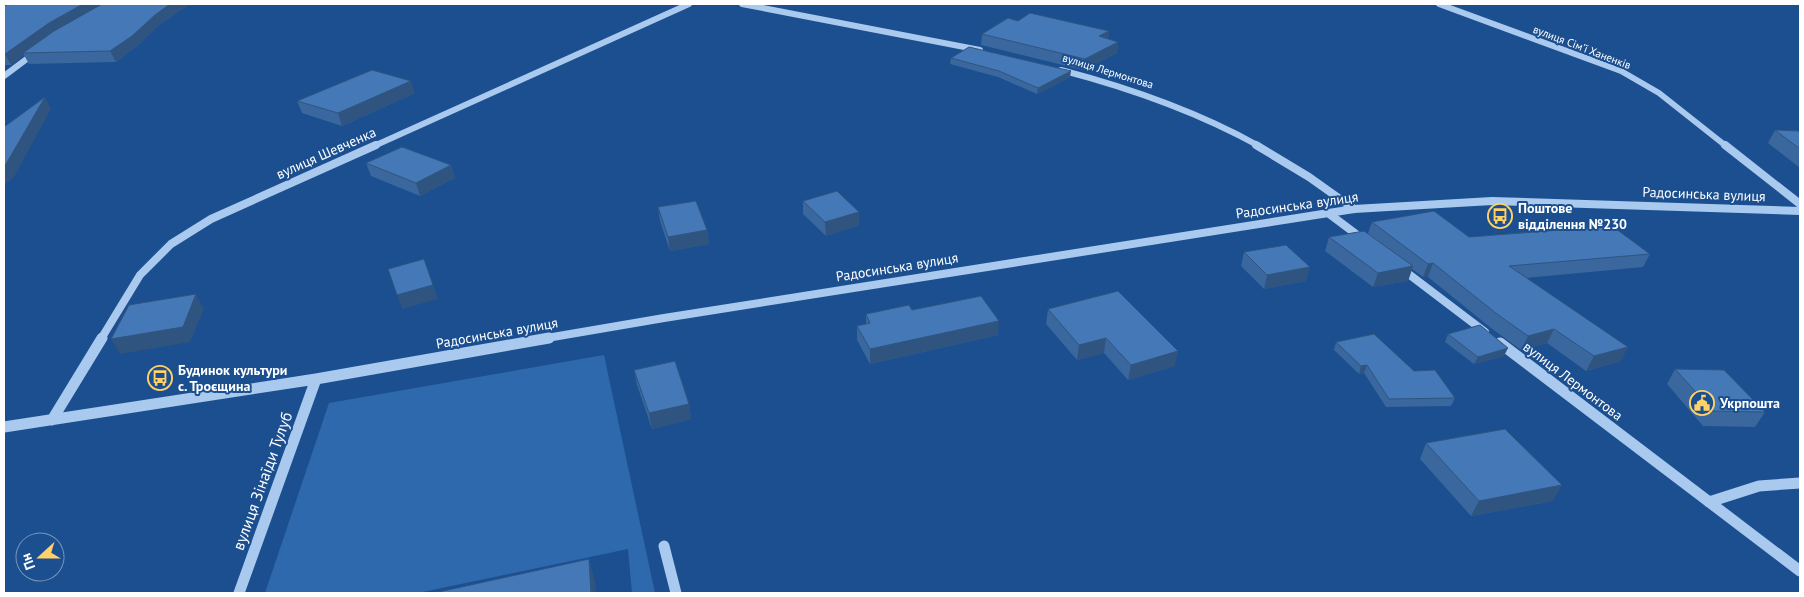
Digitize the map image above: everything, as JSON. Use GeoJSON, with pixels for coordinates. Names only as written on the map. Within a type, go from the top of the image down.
{"type":"FeatureCollection","features":[{"type":"Feature","properties":{"kind":"street","name":"вулиця Шевченка"},"geometry":{"type":"LineString","coordinates":[[52,420],[140,275],[172,244],[211,219],[689,4]]}},
{"type":"Feature","properties":{"kind":"street"},"geometry":{"type":"LineString","coordinates":[[742,4],[983,51]]}},
{"type":"Feature","properties":{"kind":"street","name":"вулиця Сімʼї Ханенків"},"geometry":{"type":"LineString","coordinates":[[1439,4],[1621,71],[1659,93],[1800,204]]}},
{"type":"Feature","properties":{"kind":"street"},"geometry":{"type":"LineString","coordinates":[[4,76],[42,48]]}},
{"type":"Feature","properties":{"kind":"street","name":"вулиця Лермонтова"},"geometry":{"type":"LineString","coordinates":[[1058,69],[1160,100],[1229,130],[1316,181],[1354,209]]}},
{"type":"Feature","properties":{"kind":"street","name":"Радосинська вулиця"},"geometry":{"type":"LineString","coordinates":[[4,427],[316,379],[674,316],[1354,209],[1492,201],[1800,211]]}},
{"type":"Feature","properties":{"kind":"street"},"geometry":{"type":"LineString","coordinates":[[1328,213],[1376,249]]}},
{"type":"Feature","properties":{"kind":"street","name":"вулиця Лермонтова"},"geometry":{"type":"LineString","coordinates":[[1392,261],[1800,571]]}},
{"type":"Feature","properties":{"kind":"street","name":"вулиця Зінаїди Тулуб"},"geometry":{"type":"LineString","coordinates":[[239,593],[316,379]]}},
{"type":"Feature","properties":{"kind":"street"},"geometry":{"type":"LineString","coordinates":[[1709,502],[1759,486],[1800,483]]}},
{"type":"Feature","properties":{"kind":"street"},"geometry":{"type":"LineString","coordinates":[[664,546],[676,593]]}},
{"type":"Feature","properties":{"kind":"shaded area"},"geometry":{"type":"Polygon","coordinates":[[[604,355],[655,593],[632,593],[628,549],[418,593],[265,593],[329,403],[604,355]]]}},
{"type":"Feature","properties":{"kind":"building"},"geometry":{"type":"Polygon","coordinates":[[[9,4],[83,4],[49,23],[4,54],[4,6],[9,4]]]}},
{"type":"Feature","properties":{"kind":"building"},"geometry":{"type":"Polygon","coordinates":[[[102,4],[170,4],[132,36],[110,51],[23,53],[54,31],[102,4]]]}},
{"type":"Feature","properties":{"kind":"building"},"geometry":{"type":"Polygon","coordinates":[[[1030,13],[1109,31],[1099,36],[1118,42],[1085,59],[982,34],[1008,18],[1018,21],[1030,13]]]}},
{"type":"Feature","properties":{"kind":"building"},"geometry":{"type":"Polygon","coordinates":[[[969,47],[1071,71],[1038,88],[999,71],[951,58],[969,47]]]}},
{"type":"Feature","properties":{"kind":"building"},"geometry":{"type":"Polygon","coordinates":[[[372,70],[411,81],[338,113],[297,101],[372,70]]]}},
{"type":"Feature","properties":{"kind":"building"},"geometry":{"type":"Polygon","coordinates":[[[45,97],[6,164],[4,166],[4,127],[45,97]]]}},
{"type":"Feature","properties":{"kind":"building"},"geometry":{"type":"Polygon","coordinates":[[[1775,130],[1800,131],[1800,149],[1775,130]]]}},
{"type":"Feature","properties":{"kind":"building"},"geometry":{"type":"Polygon","coordinates":[[[402,147],[451,165],[416,183],[366,163],[402,147]]]}},
{"type":"Feature","properties":{"kind":"building"},"geometry":{"type":"Polygon","coordinates":[[[837,191],[859,212],[825,222],[803,201],[837,191]]]}},
{"type":"Feature","properties":{"kind":"building"},"geometry":{"type":"Polygon","coordinates":[[[696,201],[707,230],[668,237],[658,207],[696,201]]]}},
{"type":"Feature","properties":{"kind":"building"},"geometry":{"type":"Polygon","coordinates":[[[1434,211],[1469,237],[1612,226],[1650,254],[1509,266],[1628,347],[1594,356],[1554,329],[1528,336],[1433,263],[1428,264],[1372,222],[1434,211]]]}},
{"type":"Feature","properties":{"kind":"building"},"geometry":{"type":"Polygon","coordinates":[[[1364,231],[1413,266],[1378,273],[1329,237],[1364,231]]]}},
{"type":"Feature","properties":{"kind":"building"},"geometry":{"type":"Polygon","coordinates":[[[1286,245],[1310,267],[1267,275],[1244,252],[1286,245]]]}},
{"type":"Feature","properties":{"kind":"building"},"geometry":{"type":"Polygon","coordinates":[[[424,259],[433,285],[397,295],[388,269],[424,259]]]}},
{"type":"Feature","properties":{"kind":"building"},"geometry":{"type":"Polygon","coordinates":[[[1118,291],[1178,351],[1131,365],[1106,338],[1079,345],[1048,309],[1118,291]]]}},
{"type":"Feature","properties":{"kind":"building"},"geometry":{"type":"Polygon","coordinates":[[[196,294],[183,327],[111,339],[129,305],[196,294]]]}},
{"type":"Feature","properties":{"kind":"building"},"geometry":{"type":"Polygon","coordinates":[[[981,296],[999,321],[870,349],[857,326],[870,323],[866,314],[909,305],[912,310],[981,296]]]}},
{"type":"Feature","properties":{"kind":"building"},"geometry":{"type":"Polygon","coordinates":[[[1480,325],[1508,348],[1478,357],[1448,334],[1480,325]]]}},
{"type":"Feature","properties":{"kind":"building"},"geometry":{"type":"Polygon","coordinates":[[[1374,334],[1414,371],[1435,370],[1455,398],[1389,399],[1367,365],[1361,366],[1336,342],[1374,334]]]}},
{"type":"Feature","properties":{"kind":"building"},"geometry":{"type":"Polygon","coordinates":[[[675,361],[689,404],[649,413],[634,370],[675,361]]]}},
{"type":"Feature","properties":{"kind":"building"},"geometry":{"type":"Polygon","coordinates":[[[1675,369],[1724,370],[1765,412],[1713,411],[1675,369]]]}},
{"type":"Feature","properties":{"kind":"building"},"geometry":{"type":"Polygon","coordinates":[[[1505,429],[1562,485],[1479,501],[1426,443],[1505,429]]]}},
{"type":"Feature","properties":{"kind":"building"},"geometry":{"type":"Polygon","coordinates":[[[589,559],[591,593],[434,593],[589,559]]]}},
{"type":"Feature","properties":{"kind":"place","name":"Поштове відділення №230"},"geometry":{"type":"Point","coordinates":[1500,216]}},
{"type":"Feature","properties":{"kind":"place","name":"Будинок культури с. Троєщина"},"geometry":{"type":"Point","coordinates":[160,378]}},
{"type":"Feature","properties":{"kind":"place","name":"Укрпошта"},"geometry":{"type":"Point","coordinates":[1702,403]}}]}
